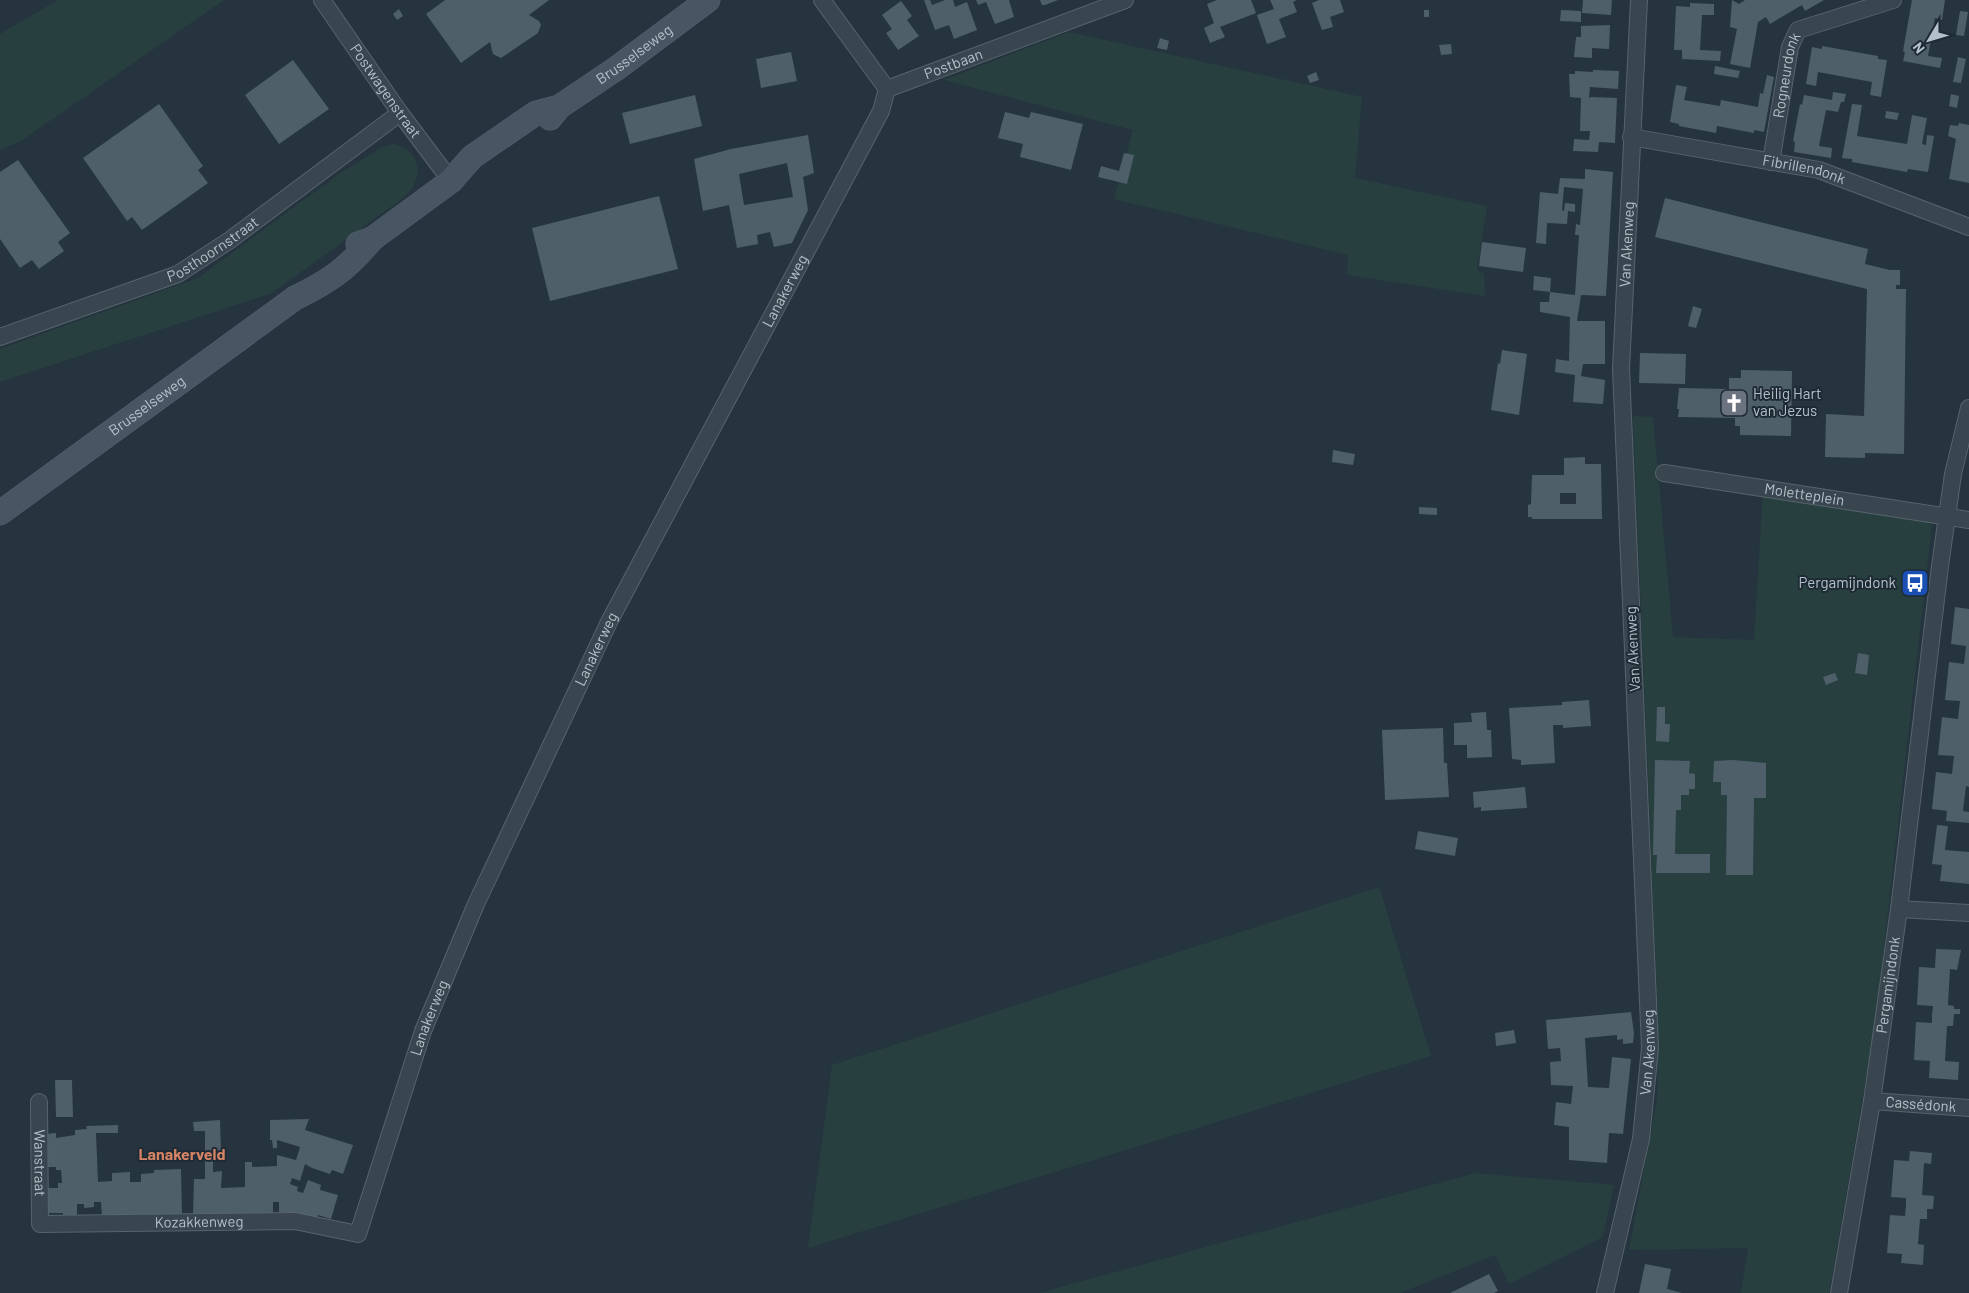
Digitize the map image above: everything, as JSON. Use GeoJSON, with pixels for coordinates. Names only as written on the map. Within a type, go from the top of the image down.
{"type":"FeatureCollection","features":[{"type":"Feature","properties":{"kind":"street","name":"Postwagenstraat"},"geometry":{"type":"LineString","coordinates":[[322,0],[400,113],[451,182]]}},
{"type":"Feature","properties":{"kind":"street","name":"Brusselseweg"},"geometry":{"type":"LineString","coordinates":[[0,513],[295,298],[313,276],[347,249],[372,239],[451,182],[481,170],[545,124],[559,107],[617,68],[708,0]]}},
{"type":"Feature","properties":{"kind":"street"},"geometry":{"type":"LineString","coordinates":[[822,0],[887,89]]}},
{"type":"Feature","properties":{"kind":"street","name":"Postbaan"},"geometry":{"type":"LineString","coordinates":[[887,89],[1125,0]]}},
{"type":"Feature","properties":{"kind":"street","name":"Van Akenweg"},"geometry":{"type":"LineString","coordinates":[[1605,1293],[1641,1139],[1650,1048],[1621,369],[1639,0]]}},
{"type":"Feature","properties":{"kind":"street","name":"Rogneurdonk"},"geometry":{"type":"LineString","coordinates":[[1771,162],[1790,47],[1798,30],[1893,0]]}},
{"type":"Feature","properties":{"kind":"street","name":"Lanakerweg"},"geometry":{"type":"LineString","coordinates":[[358,1234],[424,1031],[476,904],[609,622],[868,136],[881,111],[887,89]]}},
{"type":"Feature","properties":{"kind":"street","name":"Posthoornstraat"},"geometry":{"type":"LineString","coordinates":[[0,337],[178,274],[230,240],[400,113]]}},
{"type":"Feature","properties":{"kind":"street","name":"Fibrillendonk"},"geometry":{"type":"LineString","coordinates":[[1631,137],[1819,170],[1969,227]]}},
{"type":"Feature","properties":{"kind":"street","name":"Pergamijndonk"},"geometry":{"type":"LineString","coordinates":[[1839,1293],[1872,1101],[1899,909],[1938,575],[1953,474],[1969,408]]}},
{"type":"Feature","properties":{"kind":"street","name":"Moletteplein"},"geometry":{"type":"LineString","coordinates":[[1664,472],[1947,515],[1969,520]]}},
{"type":"Feature","properties":{"kind":"street"},"geometry":{"type":"LineString","coordinates":[[1899,909],[1969,913]]}},
{"type":"Feature","properties":{"kind":"street","name":"Cassédonk"},"geometry":{"type":"LineString","coordinates":[[1872,1101],[1969,1108]]}},
{"type":"Feature","properties":{"kind":"street","name":"Wanstraat"},"geometry":{"type":"LineString","coordinates":[[38,1102],[40,1224]]}},
{"type":"Feature","properties":{"kind":"street","name":"Kozakkenweg"},"geometry":{"type":"LineString","coordinates":[[40,1224],[295,1221],[358,1234]]}},
{"type":"Feature","properties":{"kind":"green space"},"geometry":{"type":"Polygon","coordinates":[[[58,0],[224,0],[21,141],[0,150],[0,34],[58,0]]]}},
{"type":"Feature","properties":{"kind":"green space"},"geometry":{"type":"Polygon","coordinates":[[[1069,32],[1362,97],[1355,178],[1487,206],[1477,270],[1484,274],[1485,296],[1347,275],[1348,255],[1114,199],[1133,130],[944,80],[1069,32]]]}},
{"type":"Feature","properties":{"kind":"green space"},"geometry":{"type":"Polygon","coordinates":[[[393,144],[407,150],[416,161],[417,175],[410,191],[399,201],[272,293],[0,382],[0,349],[198,278],[339,174],[382,147],[393,144]]]}},
{"type":"Feature","properties":{"kind":"green space"},"geometry":{"type":"Polygon","coordinates":[[[1633,416],[1653,417],[1673,637],[1754,640],[1763,491],[1924,517],[1932,525],[1875,1026],[1829,1293],[1741,1293],[1748,1248],[1629,1250],[1657,1100],[1658,1019],[1633,416]]]}},
{"type":"Feature","properties":{"kind":"green space"},"geometry":{"type":"Polygon","coordinates":[[[1379,887],[1431,1056],[808,1248],[832,1065],[1379,887]]]}},
{"type":"Feature","properties":{"kind":"green space"},"geometry":{"type":"Polygon","coordinates":[[[1475,1173],[1614,1185],[1603,1237],[1509,1284],[1495,1255],[1400,1293],[1039,1293],[1475,1173]]]}},
{"type":"Feature","properties":{"kind":"building"},"geometry":{"type":"Polygon","coordinates":[[[445,0],[549,0],[529,15],[539,21],[541,25],[538,33],[501,58],[493,54],[490,42],[461,63],[426,14],[445,0]]]}},
{"type":"Feature","properties":{"kind":"building"},"geometry":{"type":"Polygon","coordinates":[[[924,0],[930,0],[932,5],[945,0],[953,0],[955,7],[967,2],[977,30],[954,39],[949,25],[935,30],[924,0]]]}},
{"type":"Feature","properties":{"kind":"building"},"geometry":{"type":"Polygon","coordinates":[[[976,0],[1009,0],[1014,17],[995,24],[986,2],[978,5],[976,0]]]}},
{"type":"Feature","properties":{"kind":"building"},"geometry":{"type":"Polygon","coordinates":[[[1040,0],[1058,0],[1042,5],[1040,0]]]}},
{"type":"Feature","properties":{"kind":"building"},"geometry":{"type":"Polygon","coordinates":[[[1217,0],[1251,0],[1256,13],[1220,27],[1225,37],[1210,43],[1204,28],[1214,23],[1207,4],[1217,0]]]}},
{"type":"Feature","properties":{"kind":"building"},"geometry":{"type":"Polygon","coordinates":[[[1270,0],[1297,0],[1293,2],[1297,12],[1279,19],[1286,37],[1267,44],[1257,15],[1274,9],[1270,0]]]}},
{"type":"Feature","properties":{"kind":"building"},"geometry":{"type":"Polygon","coordinates":[[[1319,0],[1340,0],[1344,12],[1330,17],[1333,27],[1322,30],[1312,3],[1319,0]]]}},
{"type":"Feature","properties":{"kind":"building"},"geometry":{"type":"Polygon","coordinates":[[[1583,0],[1612,0],[1611,15],[1582,13],[1583,0]]]}},
{"type":"Feature","properties":{"kind":"building"},"geometry":{"type":"Polygon","coordinates":[[[1732,0],[1739,4],[1745,0],[1824,0],[1805,11],[1802,5],[1770,24],[1766,17],[1758,22],[1750,68],[1730,64],[1737,29],[1730,27],[1732,0]]]}},
{"type":"Feature","properties":{"kind":"building"},"geometry":{"type":"Polygon","coordinates":[[[1912,0],[1945,0],[1942,20],[1935,18],[1928,56],[1942,58],[1940,68],[1903,61],[1912,0]]]}},
{"type":"Feature","properties":{"kind":"building"},"geometry":{"type":"Polygon","coordinates":[[[901,1],[912,16],[907,20],[919,36],[898,50],[886,33],[892,29],[882,15],[901,1]]]}},
{"type":"Feature","properties":{"kind":"building"},"geometry":{"type":"Polygon","coordinates":[[[1690,3],[1714,4],[1714,15],[1702,15],[1700,50],[1721,51],[1720,61],[1682,59],[1682,50],[1674,50],[1676,6],[1690,7],[1690,3]]]}},
{"type":"Feature","properties":{"kind":"building"},"geometry":{"type":"Polygon","coordinates":[[[399,9],[403,16],[397,20],[393,14],[399,9]]]}},
{"type":"Feature","properties":{"kind":"building"},"geometry":{"type":"Polygon","coordinates":[[[1424,10],[1429,10],[1429,17],[1424,17],[1424,10]]]}},
{"type":"Feature","properties":{"kind":"building"},"geometry":{"type":"Polygon","coordinates":[[[1561,10],[1581,11],[1581,22],[1560,21],[1561,10]]]}},
{"type":"Feature","properties":{"kind":"building"},"geometry":{"type":"Polygon","coordinates":[[[1960,11],[1968,12],[1964,36],[1956,35],[1960,11]]]}},
{"type":"Feature","properties":{"kind":"building"},"geometry":{"type":"Polygon","coordinates":[[[1610,25],[1609,49],[1592,48],[1592,58],[1574,57],[1576,37],[1581,37],[1581,26],[1610,25]]]}},
{"type":"Feature","properties":{"kind":"building"},"geometry":{"type":"Polygon","coordinates":[[[1160,38],[1169,41],[1167,50],[1157,48],[1160,38]]]}},
{"type":"Feature","properties":{"kind":"building"},"geometry":{"type":"Polygon","coordinates":[[[1451,44],[1452,54],[1441,55],[1439,45],[1451,44]]]}},
{"type":"Feature","properties":{"kind":"building"},"geometry":{"type":"Polygon","coordinates":[[[1822,46],[1878,56],[1878,59],[1887,60],[1881,97],[1870,95],[1872,82],[1818,72],[1816,86],[1806,84],[1812,47],[1822,49],[1822,46]]]}},
{"type":"Feature","properties":{"kind":"building"},"geometry":{"type":"Polygon","coordinates":[[[791,52],[797,81],[761,88],[756,59],[791,52]]]}},
{"type":"Feature","properties":{"kind":"building"},"geometry":{"type":"Polygon","coordinates":[[[1958,57],[1966,59],[1961,83],[1953,82],[1958,57]]]}},
{"type":"Feature","properties":{"kind":"building"},"geometry":{"type":"Polygon","coordinates":[[[293,60],[329,109],[279,144],[245,95],[293,60]]]}},
{"type":"Feature","properties":{"kind":"building"},"geometry":{"type":"Polygon","coordinates":[[[1715,66],[1740,71],[1738,78],[1714,74],[1715,66]]]}},
{"type":"Feature","properties":{"kind":"building"},"geometry":{"type":"Polygon","coordinates":[[[1593,70],[1619,71],[1618,89],[1590,87],[1589,98],[1617,98],[1615,143],[1599,142],[1598,152],[1573,151],[1574,139],[1589,140],[1590,131],[1580,131],[1581,98],[1570,97],[1569,74],[1575,74],[1575,71],[1593,72],[1593,70]]]}},
{"type":"Feature","properties":{"kind":"building"},"geometry":{"type":"Polygon","coordinates":[[[1316,72],[1319,80],[1310,83],[1307,76],[1316,72]]]}},
{"type":"Feature","properties":{"kind":"building"},"geometry":{"type":"Polygon","coordinates":[[[1767,75],[1774,77],[1764,132],[1754,130],[1754,133],[1717,126],[1716,133],[1679,126],[1679,124],[1670,122],[1676,85],[1687,87],[1684,100],[1720,106],[1721,100],[1758,107],[1760,93],[1763,94],[1767,75]]]}},
{"type":"Feature","properties":{"kind":"building"},"geometry":{"type":"Polygon","coordinates":[[[1833,92],[1846,94],[1838,112],[1826,110],[1819,146],[1832,148],[1831,158],[1794,152],[1795,142],[1793,141],[1800,104],[1802,105],[1804,95],[1832,100],[1833,92]]]}},
{"type":"Feature","properties":{"kind":"building"},"geometry":{"type":"Polygon","coordinates":[[[1951,94],[1959,96],[1957,108],[1949,106],[1951,94]]]}},
{"type":"Feature","properties":{"kind":"building"},"geometry":{"type":"Polygon","coordinates":[[[695,95],[702,126],[630,144],[622,113],[695,95]]]}},
{"type":"Feature","properties":{"kind":"building"},"geometry":{"type":"Polygon","coordinates":[[[159,104],[203,166],[198,170],[208,183],[142,230],[132,217],[127,221],[83,158],[159,104]]]}},
{"type":"Feature","properties":{"kind":"building"},"geometry":{"type":"Polygon","coordinates":[[[1852,104],[1862,105],[1857,136],[1907,144],[1912,115],[1927,118],[1922,144],[1926,145],[1927,135],[1934,136],[1928,172],[1908,169],[1907,172],[1852,162],[1852,159],[1842,158],[1852,104]]]}},
{"type":"Feature","properties":{"kind":"building"},"geometry":{"type":"Polygon","coordinates":[[[1886,111],[1899,113],[1897,120],[1885,118],[1886,111]]]}},
{"type":"Feature","properties":{"kind":"building"},"geometry":{"type":"Polygon","coordinates":[[[1005,112],[1029,118],[1031,112],[1083,124],[1071,170],[1020,157],[1023,144],[998,138],[1005,112]]]}},
{"type":"Feature","properties":{"kind":"building"},"geometry":{"type":"Polygon","coordinates":[[[1959,123],[1969,125],[1969,183],[1949,179],[1956,139],[1948,136],[1950,125],[1958,126],[1959,123]]]}},
{"type":"Feature","properties":{"kind":"building"},"geometry":{"type":"Polygon","coordinates":[[[808,135],[814,173],[803,177],[808,210],[792,243],[774,247],[770,232],[757,235],[758,244],[737,248],[729,205],[703,211],[694,159],[731,149],[808,135]],[[787,163],[739,174],[744,205],[793,197],[787,163]]]}},
{"type":"Feature","properties":{"kind":"building"},"geometry":{"type":"Polygon","coordinates":[[[1124,153],[1134,155],[1127,184],[1098,177],[1101,166],[1119,171],[1124,153]]]}},
{"type":"Feature","properties":{"kind":"building"},"geometry":{"type":"Polygon","coordinates":[[[18,160],[70,233],[58,242],[64,251],[39,269],[32,260],[20,268],[0,239],[0,172],[18,160]]]}},
{"type":"Feature","properties":{"kind":"building"},"geometry":{"type":"Polygon","coordinates":[[[1585,169],[1613,172],[1606,296],[1581,295],[1577,321],[1605,321],[1605,364],[1583,364],[1581,376],[1605,380],[1603,404],[1573,402],[1575,375],[1555,372],[1556,359],[1569,361],[1570,317],[1540,312],[1540,302],[1549,302],[1550,292],[1575,295],[1579,235],[1575,235],[1576,224],[1580,225],[1583,189],[1564,187],[1562,210],[1564,211],[1565,203],[1575,204],[1575,212],[1568,211],[1567,224],[1547,223],[1546,244],[1536,243],[1540,192],[1558,194],[1560,178],[1585,179],[1585,169]]]}},
{"type":"Feature","properties":{"kind":"building"},"geometry":{"type":"Polygon","coordinates":[[[659,196],[678,269],[550,301],[532,228],[659,196]]]}},
{"type":"Feature","properties":{"kind":"building"},"geometry":{"type":"Polygon","coordinates":[[[1665,198],[1868,249],[1865,264],[1890,270],[1900,270],[1900,285],[1896,285],[1896,289],[1906,289],[1904,454],[1865,453],[1865,458],[1825,457],[1826,414],[1864,416],[1867,289],[1655,237],[1665,198]]]}},
{"type":"Feature","properties":{"kind":"building"},"geometry":{"type":"Polygon","coordinates":[[[1482,242],[1526,248],[1523,272],[1479,266],[1482,242]]]}},
{"type":"Feature","properties":{"kind":"building"},"geometry":{"type":"Polygon","coordinates":[[[1534,276],[1551,278],[1550,292],[1533,290],[1534,276]]]}},
{"type":"Feature","properties":{"kind":"building"},"geometry":{"type":"Polygon","coordinates":[[[1693,306],[1702,309],[1696,328],[1688,326],[1693,306]]]}},
{"type":"Feature","properties":{"kind":"building"},"geometry":{"type":"Polygon","coordinates":[[[1502,350],[1527,354],[1519,415],[1491,410],[1498,363],[1500,364],[1502,350]]]}},
{"type":"Feature","properties":{"kind":"building"},"geometry":{"type":"Polygon","coordinates":[[[1640,353],[1686,354],[1685,384],[1639,383],[1640,353]]]}},
{"type":"Feature","properties":{"kind":"building","name":"Heilig Hart van Jezus"},"geometry":{"type":"Polygon","coordinates":[[[1741,370],[1792,371],[1791,436],[1740,435],[1740,426],[1735,426],[1735,418],[1678,417],[1679,388],[1729,389],[1729,378],[1741,378],[1741,370]]]}},
{"type":"Feature","properties":{"kind":"building"},"geometry":{"type":"Polygon","coordinates":[[[1333,450],[1355,454],[1353,465],[1332,462],[1333,450]]]}},
{"type":"Feature","properties":{"kind":"building"},"geometry":{"type":"Polygon","coordinates":[[[1585,457],[1585,464],[1601,464],[1602,519],[1532,519],[1532,517],[1528,517],[1528,505],[1531,504],[1532,475],[1564,475],[1564,458],[1585,457]],[[1560,493],[1560,504],[1576,504],[1576,493],[1560,493]]]}},
{"type":"Feature","properties":{"kind":"building"},"geometry":{"type":"Polygon","coordinates":[[[1419,507],[1437,508],[1437,515],[1419,514],[1419,507]]]}},
{"type":"Feature","properties":{"kind":"building"},"geometry":{"type":"Polygon","coordinates":[[[1955,607],[1969,609],[1969,787],[1966,786],[1963,811],[1969,812],[1969,823],[1946,821],[1947,811],[1932,809],[1936,772],[1952,774],[1954,756],[1938,755],[1942,717],[1958,719],[1960,701],[1945,700],[1949,662],[1964,664],[1966,646],[1951,644],[1955,607]]]}},
{"type":"Feature","properties":{"kind":"building"},"geometry":{"type":"Polygon","coordinates":[[[1858,653],[1869,655],[1867,675],[1855,673],[1858,653]]]}},
{"type":"Feature","properties":{"kind":"building"},"geometry":{"type":"Polygon","coordinates":[[[1835,673],[1838,680],[1826,685],[1823,677],[1835,673]]]}},
{"type":"Feature","properties":{"kind":"building"},"geometry":{"type":"Polygon","coordinates":[[[1589,700],[1591,726],[1563,728],[1563,725],[1553,725],[1555,763],[1521,765],[1521,760],[1512,759],[1509,708],[1562,705],[1562,702],[1589,700]]]}},
{"type":"Feature","properties":{"kind":"building"},"geometry":{"type":"Polygon","coordinates":[[[1657,707],[1665,707],[1665,724],[1670,724],[1669,742],[1656,741],[1657,707]]]}},
{"type":"Feature","properties":{"kind":"building"},"geometry":{"type":"Polygon","coordinates":[[[1486,712],[1487,730],[1491,730],[1492,757],[1467,758],[1467,745],[1454,745],[1454,723],[1472,722],[1471,713],[1486,712]]]}},
{"type":"Feature","properties":{"kind":"building"},"geometry":{"type":"Polygon","coordinates":[[[1443,728],[1444,763],[1447,763],[1449,797],[1385,800],[1382,730],[1443,728]]]}},
{"type":"Feature","properties":{"kind":"building"},"geometry":{"type":"Polygon","coordinates":[[[1655,760],[1690,761],[1689,773],[1695,774],[1695,789],[1689,789],[1689,795],[1681,795],[1681,810],[1676,810],[1675,854],[1710,854],[1710,873],[1656,873],[1657,855],[1653,855],[1655,760]]]}},
{"type":"Feature","properties":{"kind":"building"},"geometry":{"type":"Polygon","coordinates":[[[1733,760],[1766,763],[1766,798],[1754,798],[1753,875],[1726,875],[1727,795],[1721,795],[1721,782],[1713,782],[1714,761],[1733,760]]]}},
{"type":"Feature","properties":{"kind":"building"},"geometry":{"type":"Polygon","coordinates":[[[1525,787],[1527,808],[1481,811],[1481,807],[1474,808],[1473,792],[1525,787]]]}},
{"type":"Feature","properties":{"kind":"building"},"geometry":{"type":"Polygon","coordinates":[[[1937,825],[1948,826],[1945,850],[1969,852],[1969,884],[1940,881],[1942,865],[1932,864],[1937,825]]]}},
{"type":"Feature","properties":{"kind":"building"},"geometry":{"type":"Polygon","coordinates":[[[1418,831],[1458,838],[1455,856],[1415,849],[1418,831]]]}},
{"type":"Feature","properties":{"kind":"building"},"geometry":{"type":"Polygon","coordinates":[[[1936,949],[1961,950],[1957,970],[1950,969],[1948,1005],[1954,1006],[1954,1009],[1960,1009],[1960,1014],[1954,1014],[1953,1026],[1947,1026],[1945,1061],[1959,1062],[1958,1080],[1929,1078],[1930,1061],[1914,1060],[1916,1022],[1932,1023],[1933,1006],[1917,1005],[1919,967],[1935,968],[1936,949]]]}},
{"type":"Feature","properties":{"kind":"building"},"geometry":{"type":"Polygon","coordinates":[[[1631,1012],[1634,1033],[1633,1043],[1623,1044],[1623,1039],[1617,1040],[1617,1035],[1585,1038],[1588,1087],[1609,1088],[1612,1057],[1631,1059],[1623,1134],[1609,1133],[1607,1163],[1569,1160],[1569,1127],[1554,1125],[1556,1102],[1571,1104],[1573,1086],[1551,1085],[1550,1062],[1561,1061],[1560,1048],[1548,1049],[1546,1020],[1631,1012]]]}},
{"type":"Feature","properties":{"kind":"building"},"geometry":{"type":"Polygon","coordinates":[[[1514,1030],[1516,1043],[1496,1046],[1495,1033],[1514,1030]]]}},
{"type":"Feature","properties":{"kind":"building"},"geometry":{"type":"Polygon","coordinates":[[[55,1080],[72,1080],[73,1117],[56,1117],[55,1080]]]}},
{"type":"Feature","properties":{"kind":"building"},"geometry":{"type":"Polygon","coordinates":[[[309,1119],[305,1130],[353,1145],[343,1174],[332,1170],[330,1174],[305,1164],[300,1181],[292,1178],[290,1184],[298,1187],[297,1191],[303,1193],[308,1180],[321,1185],[320,1190],[338,1195],[331,1219],[318,1215],[317,1219],[299,1213],[279,1212],[279,1202],[273,1202],[273,1213],[193,1214],[194,1179],[205,1179],[205,1131],[194,1131],[193,1122],[220,1120],[221,1152],[213,1152],[213,1172],[222,1171],[221,1188],[245,1187],[245,1162],[252,1162],[252,1167],[277,1166],[277,1155],[296,1160],[300,1147],[277,1140],[277,1148],[273,1148],[272,1140],[270,1140],[270,1120],[309,1119]]]}},
{"type":"Feature","properties":{"kind":"building"},"geometry":{"type":"Polygon","coordinates":[[[118,1125],[118,1133],[96,1133],[98,1182],[112,1181],[112,1173],[130,1172],[130,1182],[141,1182],[141,1174],[154,1173],[154,1170],[181,1169],[182,1214],[102,1216],[101,1202],[94,1202],[94,1207],[84,1208],[84,1204],[77,1204],[77,1216],[63,1217],[63,1213],[45,1213],[44,1188],[58,1188],[58,1183],[62,1183],[61,1170],[56,1170],[56,1167],[44,1167],[44,1134],[56,1133],[56,1138],[75,1135],[75,1130],[87,1129],[86,1126],[118,1125]]]}},
{"type":"Feature","properties":{"kind":"building"},"geometry":{"type":"Polygon","coordinates":[[[1910,1151],[1932,1153],[1931,1164],[1924,1163],[1922,1195],[1934,1196],[1933,1209],[1927,1209],[1927,1219],[1920,1219],[1918,1244],[1924,1245],[1923,1265],[1901,1263],[1902,1254],[1887,1253],[1890,1215],[1905,1216],[1906,1205],[1906,1198],[1891,1197],[1894,1160],[1909,1161],[1910,1151]]]}},
{"type":"Feature","properties":{"kind":"building"},"geometry":{"type":"Polygon","coordinates":[[[1645,1264],[1671,1269],[1667,1289],[1682,1293],[1639,1293],[1645,1264]]]}},
{"type":"Feature","properties":{"kind":"building"},"geometry":{"type":"Polygon","coordinates":[[[1489,1274],[1498,1291],[1494,1293],[1450,1293],[1489,1274]]]}},
{"type":"Feature","properties":{"kind":"place","name":"Heilig Hart van Jezus"},"geometry":{"type":"Point","coordinates":[1734,403]}},
{"type":"Feature","properties":{"kind":"place","name":"Pergamijndonk"},"geometry":{"type":"Point","coordinates":[1915,583]}},
{"type":"Feature","properties":{"kind":"district","name":"Lanakerveld"},"geometry":{"type":"Point","coordinates":[182,1154]}}]}
